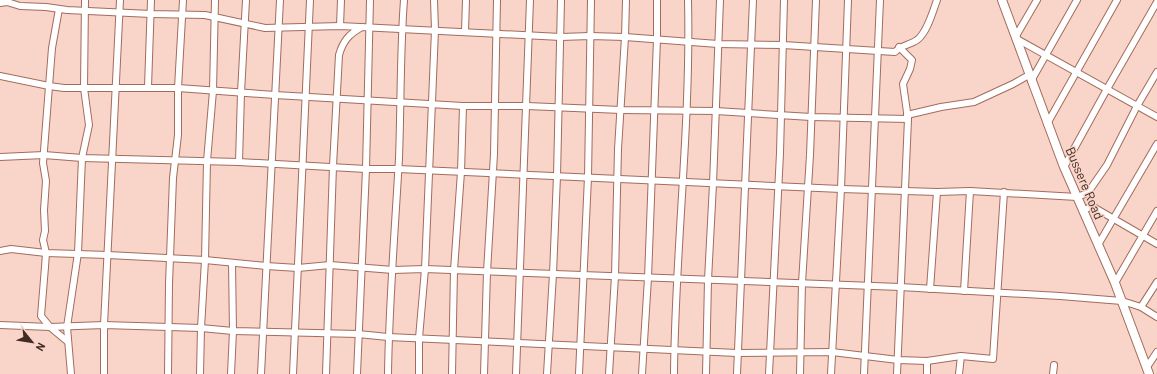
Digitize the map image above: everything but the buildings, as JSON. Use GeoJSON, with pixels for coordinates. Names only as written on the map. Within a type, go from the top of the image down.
{"type":"FeatureCollection","features":[{"type":"Feature","properties":{"kind":"main road","name":"Bussere Road"},"geometry":{"type":"LineString","coordinates":[[1002,0],[1047,124],[1064,167],[1115,283],[1148,370]]}},
{"type":"Feature","properties":{"kind":"street"},"geometry":{"type":"LineString","coordinates":[[71,374],[67,327],[78,253],[82,158],[89,125],[84,88],[85,0]]}},
{"type":"Feature","properties":{"kind":"street"},"geometry":{"type":"LineString","coordinates":[[104,374],[104,325],[117,87],[120,0]]}},
{"type":"Feature","properties":{"kind":"street"},"geometry":{"type":"LineString","coordinates":[[148,87],[151,0]]}},
{"type":"Feature","properties":{"kind":"street"},"geometry":{"type":"LineString","coordinates":[[168,374],[170,327],[169,284],[175,160],[178,135],[178,88],[181,14],[183,0]]}},
{"type":"Feature","properties":{"kind":"street"},"geometry":{"type":"LineString","coordinates":[[200,374],[205,260],[207,161],[213,91],[214,0]]}},
{"type":"Feature","properties":{"kind":"street"},"geometry":{"type":"LineString","coordinates":[[239,162],[240,93],[246,0]]}},
{"type":"Feature","properties":{"kind":"street"},"geometry":{"type":"LineString","coordinates":[[261,374],[262,332],[280,28],[280,0]]}},
{"type":"Feature","properties":{"kind":"street"},"geometry":{"type":"LineString","coordinates":[[293,374],[310,0]]}},
{"type":"Feature","properties":{"kind":"street"},"geometry":{"type":"LineString","coordinates":[[340,26],[341,0]]}},
{"type":"Feature","properties":{"kind":"street"},"geometry":{"type":"LineString","coordinates":[[357,374],[371,27],[370,0]]}},
{"type":"Feature","properties":{"kind":"street"},"geometry":{"type":"LineString","coordinates":[[388,374],[388,337],[398,169],[404,0]]}},
{"type":"Feature","properties":{"kind":"street"},"geometry":{"type":"LineString","coordinates":[[419,374],[419,338],[425,269],[435,30],[434,0]]}},
{"type":"Feature","properties":{"kind":"street"},"geometry":{"type":"LineString","coordinates":[[465,31],[466,0]]}},
{"type":"Feature","properties":{"kind":"street"},"geometry":{"type":"LineString","coordinates":[[484,374],[487,272],[494,154],[497,0]]}},
{"type":"Feature","properties":{"kind":"street"},"geometry":{"type":"LineString","coordinates":[[516,374],[530,0]]}},
{"type":"Feature","properties":{"kind":"street"},"geometry":{"type":"LineString","coordinates":[[547,374],[557,176],[561,0]]}},
{"type":"Feature","properties":{"kind":"street"},"geometry":{"type":"LineString","coordinates":[[579,374],[579,345],[588,177],[591,0]]}},
{"type":"Feature","properties":{"kind":"street"},"geometry":{"type":"LineString","coordinates":[[609,374],[615,276],[618,149],[626,0]]}},
{"type":"Feature","properties":{"kind":"street"},"geometry":{"type":"LineString","coordinates":[[642,374],[652,180],[657,0]]}},
{"type":"Feature","properties":{"kind":"street"},"geometry":{"type":"LineString","coordinates":[[674,374],[676,279],[683,182],[689,42],[688,0]]}},
{"type":"Feature","properties":{"kind":"street"},"geometry":{"type":"LineString","coordinates":[[706,374],[708,280],[720,0]]}},
{"type":"Feature","properties":{"kind":"street"},"geometry":{"type":"LineString","coordinates":[[736,374],[753,0]]}},
{"type":"Feature","properties":{"kind":"street"},"geometry":{"type":"LineString","coordinates":[[769,374],[781,114],[784,0]]}},
{"type":"Feature","properties":{"kind":"street"},"geometry":{"type":"LineString","coordinates":[[800,374],[802,283],[808,187],[816,0]]}},
{"type":"Feature","properties":{"kind":"street"},"geometry":{"type":"LineString","coordinates":[[831,374],[842,189],[848,0]]}},
{"type":"Feature","properties":{"kind":"street"},"geometry":{"type":"LineString","coordinates":[[864,374],[880,0]]}},
{"type":"Feature","properties":{"kind":"street"},"geometry":{"type":"LineString","coordinates":[[0,3],[6,1],[59,9],[151,14],[205,15],[265,28],[309,26],[371,27],[465,31],[529,36],[657,38],[689,42],[752,46],[814,47],[895,52],[899,47],[913,43],[919,38],[924,31],[938,0]]}},
{"type":"Feature","properties":{"kind":"street"},"geometry":{"type":"LineString","coordinates":[[1037,0],[1016,38],[1157,117]]}},
{"type":"Feature","properties":{"kind":"street"},"geometry":{"type":"LineString","coordinates":[[0,76],[48,86],[84,88],[178,88],[275,96],[336,98],[462,106],[527,106],[621,110],[716,111],[844,118],[908,117],[941,107],[974,102],[1030,78],[1046,54],[1077,0]]}},
{"type":"Feature","properties":{"kind":"street"},"geometry":{"type":"LineString","coordinates":[[1047,124],[1118,0]]}},
{"type":"Feature","properties":{"kind":"street"},"geometry":{"type":"LineString","coordinates":[[1064,167],[1107,88],[1157,2],[1152,0]]}},
{"type":"Feature","properties":{"kind":"street"},"geometry":{"type":"LineString","coordinates":[[59,9],[52,48],[48,86],[44,155],[44,172],[46,181],[44,210],[45,230],[43,240],[46,253],[41,316],[50,327],[68,342]]}},
{"type":"Feature","properties":{"kind":"street"},"geometry":{"type":"LineString","coordinates":[[326,374],[326,334],[339,56],[341,47],[346,37],[362,27]]}},
{"type":"Feature","properties":{"kind":"street"},"geometry":{"type":"LineString","coordinates":[[897,374],[908,117],[903,84],[910,70],[912,60],[899,47]]}},
{"type":"Feature","properties":{"kind":"street"},"geometry":{"type":"LineString","coordinates":[[0,157],[44,155],[82,158],[239,162],[366,169],[428,170],[618,178],[713,184],[937,192],[1004,192],[1077,197],[1089,191],[1107,165],[1137,106],[1157,72]]}},
{"type":"Feature","properties":{"kind":"street"},"geometry":{"type":"LineString","coordinates":[[452,374],[454,270],[461,172],[462,106]]}},
{"type":"Feature","properties":{"kind":"street"},"geometry":{"type":"LineString","coordinates":[[1098,245],[1157,144]]}},
{"type":"Feature","properties":{"kind":"street"},"geometry":{"type":"LineString","coordinates":[[964,290],[970,191]]}},
{"type":"Feature","properties":{"kind":"street"},"geometry":{"type":"LineString","coordinates":[[930,289],[937,192]]}},
{"type":"Feature","properties":{"kind":"street"},"geometry":{"type":"LineString","coordinates":[[0,325],[67,327],[104,325],[201,328],[233,331],[358,334],[388,337],[485,340],[517,343],[737,353],[832,352],[898,360],[927,361],[961,356],[993,359],[1004,192]]}},
{"type":"Feature","properties":{"kind":"street"},"geometry":{"type":"LineString","coordinates":[[1083,211],[1092,207],[1157,244]]}},
{"type":"Feature","properties":{"kind":"street"},"geometry":{"type":"LineString","coordinates":[[1115,283],[1157,211]]}},
{"type":"Feature","properties":{"kind":"street"},"geometry":{"type":"LineString","coordinates":[[0,251],[11,249],[46,253],[78,253],[205,260],[298,268],[330,265],[392,270],[454,270],[964,290],[1122,301],[1141,308],[1157,317]]}},
{"type":"Feature","properties":{"kind":"street"},"geometry":{"type":"LineString","coordinates":[[231,374],[233,331],[232,263]]}},
{"type":"Feature","properties":{"kind":"street"},"geometry":{"type":"LineString","coordinates":[[1141,308],[1157,282]]}},
{"type":"Feature","properties":{"kind":"street"},"geometry":{"type":"LineString","coordinates":[[1148,370],[1157,352]]}},
{"type":"Feature","properties":{"kind":"street"},"geometry":{"type":"LineString","coordinates":[[959,374],[961,356]]}},
{"type":"Feature","properties":{"kind":"street"},"geometry":{"type":"LineString","coordinates":[[927,361],[927,374]]}},
{"type":"Feature","properties":{"kind":"street"},"geometry":{"type":"LineString","coordinates":[[1054,365],[1054,374]]}}]}
